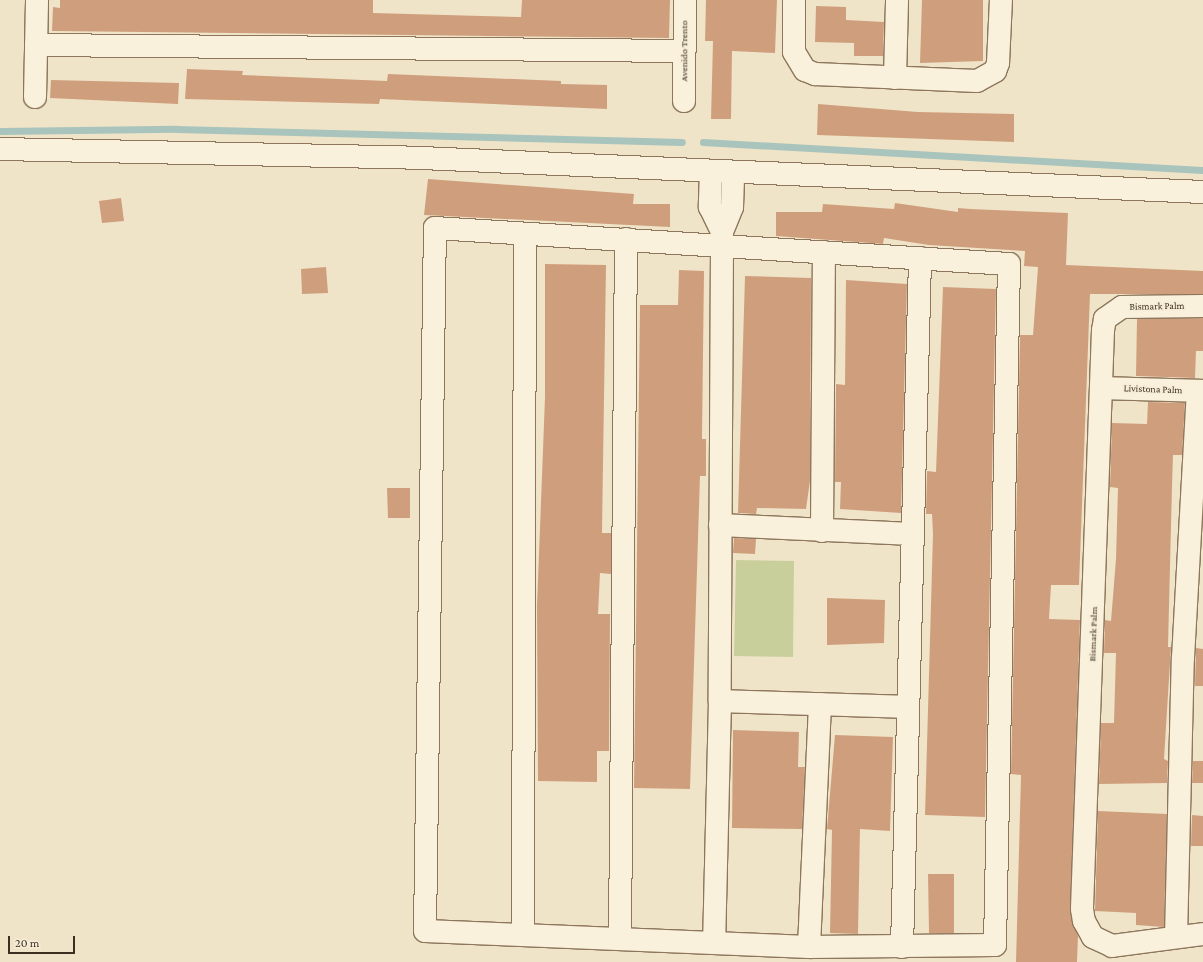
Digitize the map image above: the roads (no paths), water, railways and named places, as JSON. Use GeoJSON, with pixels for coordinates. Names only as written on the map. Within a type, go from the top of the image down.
{"type":"FeatureCollection","features":[{"type":"Feature","properties":{"kind":"street"},"geometry":{"type":"LineString","coordinates":[[35,97],[37,0]]}},
{"type":"Feature","properties":{"kind":"street","name":"Avenido Trento"},"geometry":{"type":"LineString","coordinates":[[684,101],[683,51],[685,0]]}},
{"type":"Feature","properties":{"kind":"street"},"geometry":{"type":"LineString","coordinates":[[794,0],[794,52],[805,70],[815,74],[977,81],[992,74],[998,63],[1001,0]]}},
{"type":"Feature","properties":{"kind":"street"},"geometry":{"type":"LineString","coordinates":[[895,78],[897,0]]}},
{"type":"Feature","properties":{"kind":"street"},"geometry":{"type":"LineString","coordinates":[[36,45],[683,51]]}},
{"type":"Feature","properties":{"kind":"street"},"geometry":{"type":"LineString","coordinates":[[0,149],[421,158],[1203,192]]}},
{"type":"Feature","properties":{"kind":"street"},"geometry":{"type":"LineString","coordinates":[[711,171],[710,207],[722,239]]}},
{"type":"Feature","properties":{"kind":"street"},"geometry":{"type":"LineString","coordinates":[[714,943],[720,701],[722,239],[732,207],[733,172]]}},
{"type":"Feature","properties":{"kind":"street"},"geometry":{"type":"LineString","coordinates":[[435,228],[626,240],[722,239],[824,252],[1010,264],[995,945],[809,947],[425,931],[435,228]]}},
{"type":"Feature","properties":{"kind":"street"},"geometry":{"type":"LineString","coordinates":[[523,935],[525,234]]}},
{"type":"Feature","properties":{"kind":"street"},"geometry":{"type":"LineString","coordinates":[[620,939],[626,240]]}},
{"type":"Feature","properties":{"kind":"street"},"geometry":{"type":"LineString","coordinates":[[822,531],[824,252]]}},
{"type":"Feature","properties":{"kind":"street"},"geometry":{"type":"LineString","coordinates":[[902,947],[920,258]]}},
{"type":"Feature","properties":{"kind":"street","name":"Bismark Palm"},"geometry":{"type":"LineString","coordinates":[[1203,306],[1122,307],[1112,311],[1102,330],[1102,388],[1082,909],[1084,921],[1093,937],[1112,946],[1203,934]]}},
{"type":"Feature","properties":{"kind":"street","name":"Livistona Palm"},"geometry":{"type":"LineString","coordinates":[[1102,388],[1201,391]]}},
{"type":"Feature","properties":{"kind":"street"},"geometry":{"type":"LineString","coordinates":[[1176,937],[1183,658],[1201,391]]}},
{"type":"Feature","properties":{"kind":"street"},"geometry":{"type":"LineString","coordinates":[[720,525],[822,531],[912,534]]}},
{"type":"Feature","properties":{"kind":"street"},"geometry":{"type":"LineString","coordinates":[[720,701],[908,707]]}},
{"type":"Feature","properties":{"kind":"street"},"geometry":{"type":"LineString","coordinates":[[809,947],[820,704]]}},
{"type":"Feature","properties":{"kind":"waterway"},"geometry":{"type":"LineString","coordinates":[[0,131],[176,129],[682,142]]}},
{"type":"Feature","properties":{"kind":"waterway"},"geometry":{"type":"LineString","coordinates":[[703,142],[1203,170]]}}]}
